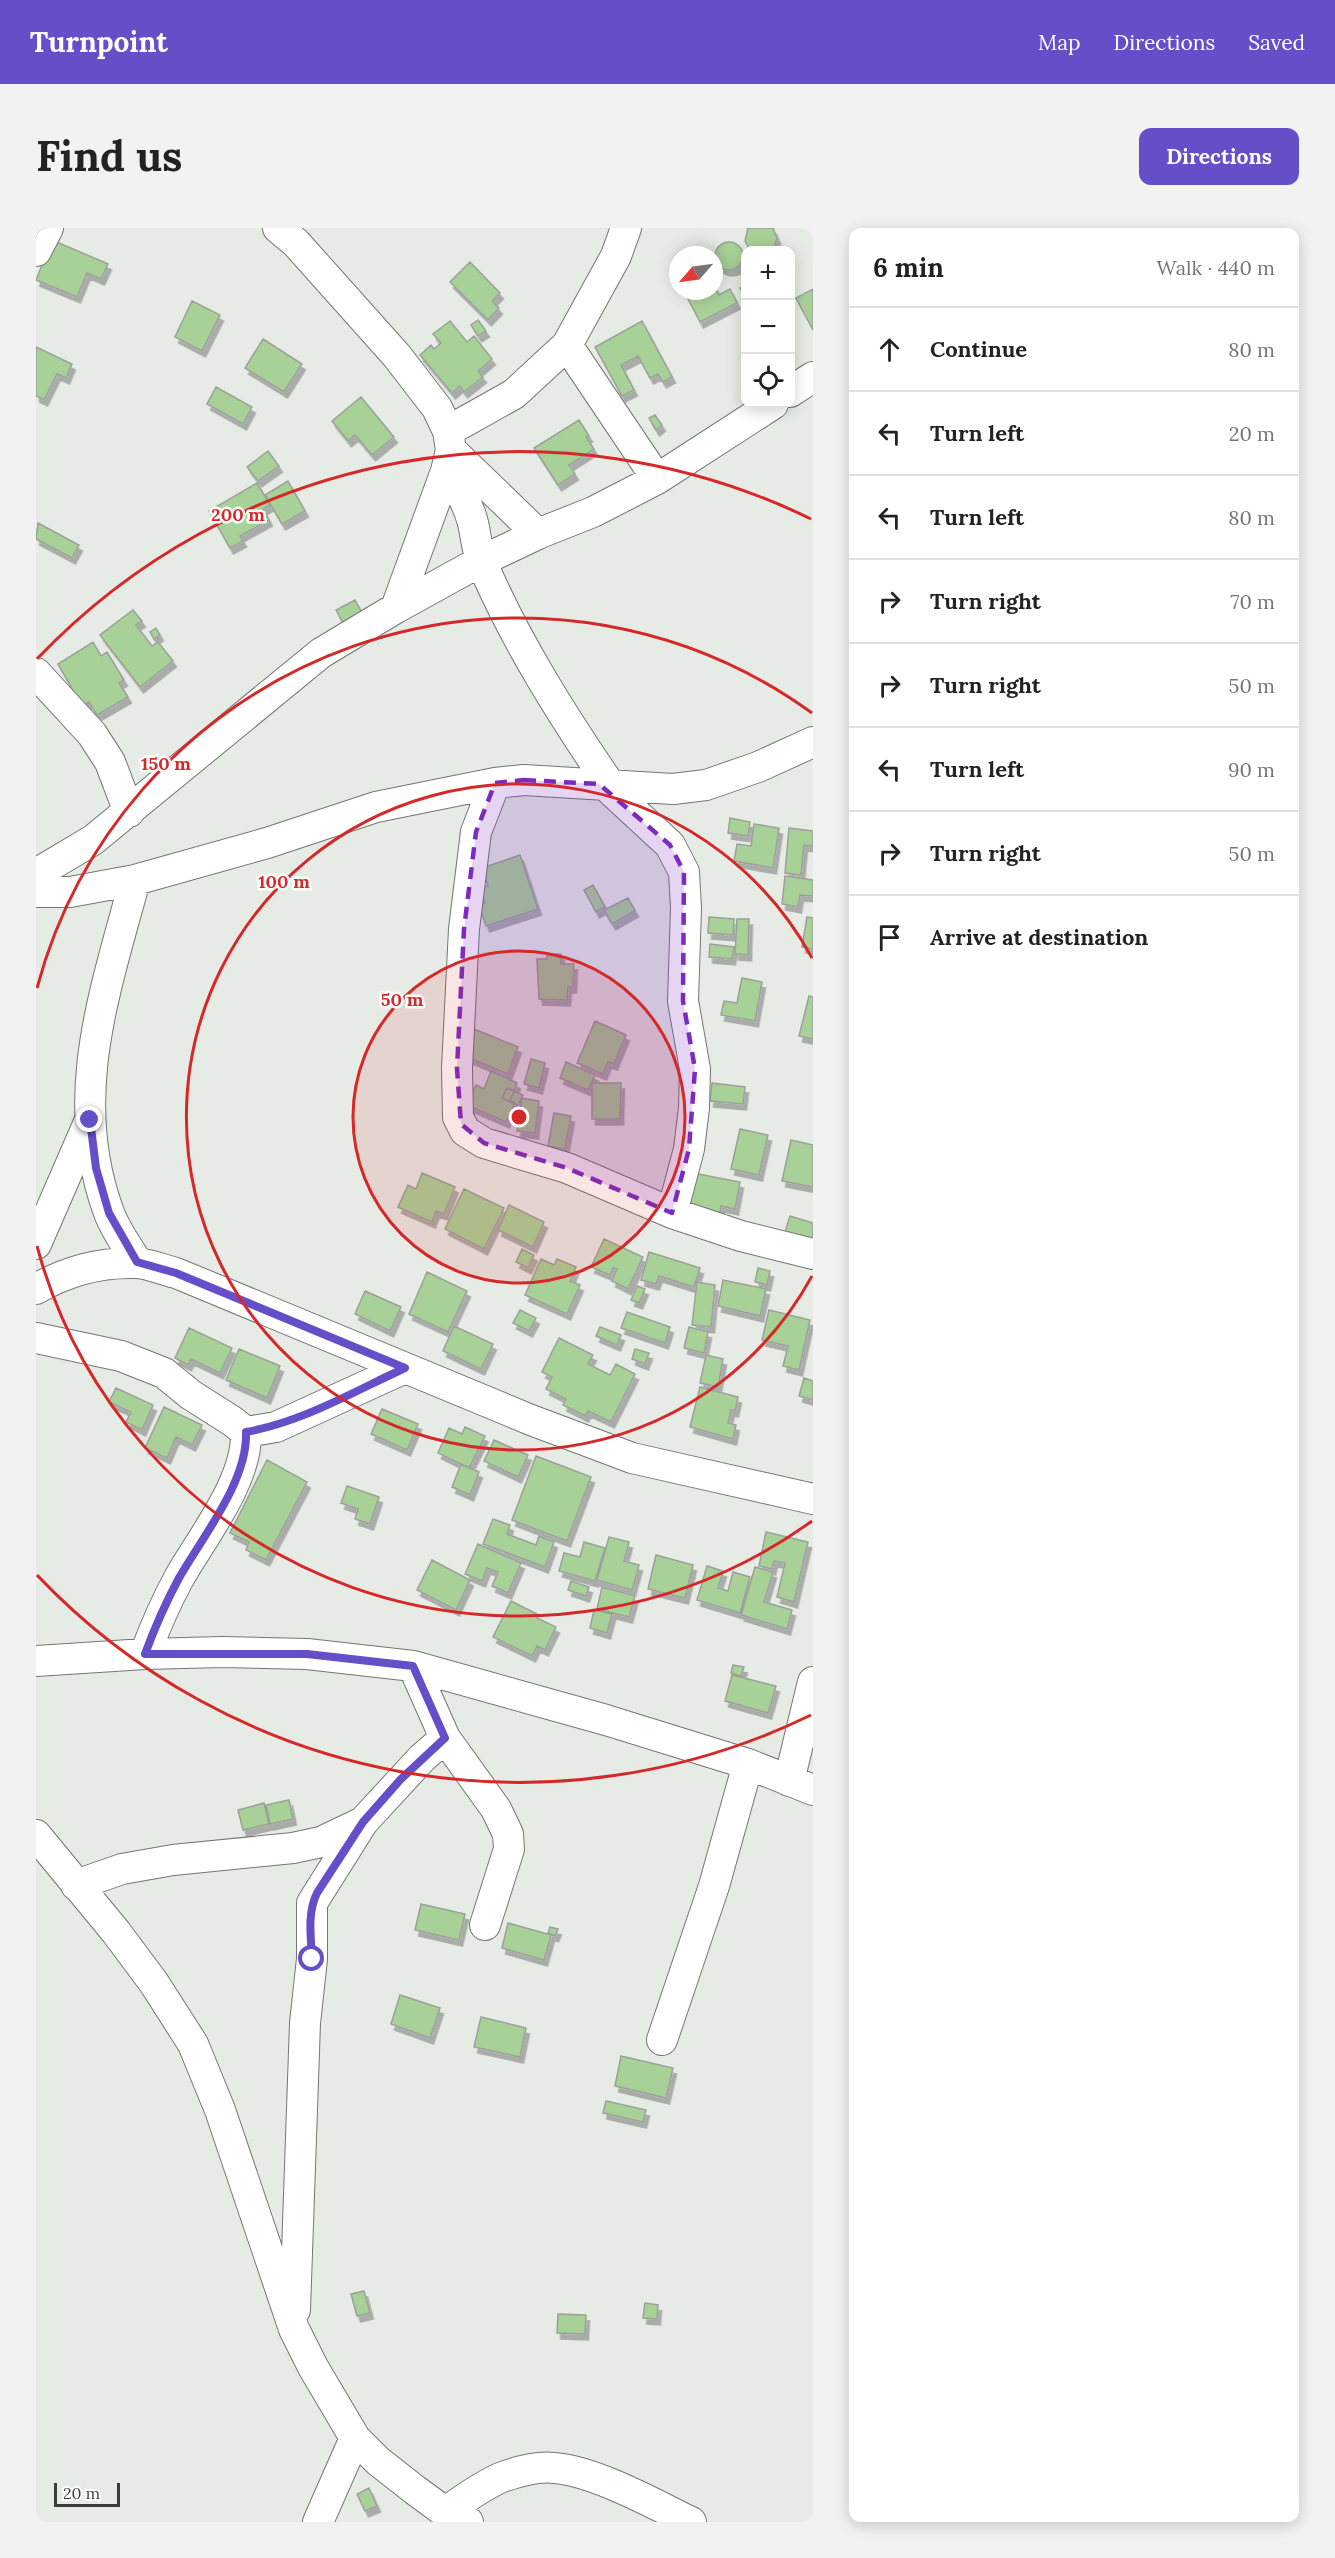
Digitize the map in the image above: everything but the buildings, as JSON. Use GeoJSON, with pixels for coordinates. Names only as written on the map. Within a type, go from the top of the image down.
{"type":"FeatureCollection","features":[{"type":"Feature","properties":{"kind":"street"},"geometry":{"type":"LineString","coordinates":[[36,251],[48,228]]}},
{"type":"Feature","properties":{"kind":"street"},"geometry":{"type":"LineString","coordinates":[[278,228],[296,243],[422,386],[468,506],[481,561],[520,640],[562,715],[607,785],[670,845],[684,872],[686,908],[683,1001],[695,1069],[694,1108],[688,1149],[672,1213]]}},
{"type":"Feature","properties":{"kind":"street"},"geometry":{"type":"LineString","coordinates":[[396,608],[448,451],[567,345],[616,256],[626,228]]}},
{"type":"Feature","properties":{"kind":"street"},"geometry":{"type":"LineString","coordinates":[[567,345],[657,479]]}},
{"type":"Feature","properties":{"kind":"street"},"geometry":{"type":"LineString","coordinates":[[795,389],[813,376]]}},
{"type":"Feature","properties":{"kind":"street"},"geometry":{"type":"LineString","coordinates":[[36,874],[93,840],[321,653],[481,561],[538,534],[593,512],[657,479],[767,408]]}},
{"type":"Feature","properties":{"kind":"street"},"geometry":{"type":"LineString","coordinates":[[448,451],[538,534]]}},
{"type":"Feature","properties":{"kind":"street"},"geometry":{"type":"LineString","coordinates":[[36,673],[92,734],[110,762],[129,812]]}},
{"type":"Feature","properties":{"kind":"street"},"geometry":{"type":"LineString","coordinates":[[36,892],[70,892],[135,880],[256,846],[376,807],[495,783],[524,780],[673,789],[706,785],[813,742]]}},
{"type":"Feature","properties":{"kind":"street"},"geometry":{"type":"LineString","coordinates":[[495,783],[476,832],[468,888],[457,1068],[458,1109],[465,1131],[483,1143],[567,1168],[672,1213],[741,1236],[813,1254]]}},
{"type":"Feature","properties":{"kind":"street"},"geometry":{"type":"LineString","coordinates":[[135,880],[106,991],[91,1065],[90,1120],[96,1168],[109,1213],[137,1262]]}},
{"type":"Feature","properties":{"kind":"street"},"geometry":{"type":"LineString","coordinates":[[36,1244],[90,1120]]}},
{"type":"Feature","properties":{"kind":"street"},"geometry":{"type":"LineString","coordinates":[[36,1289],[56,1278],[76,1271],[103,1265],[137,1262],[176,1273],[405,1368],[632,1458],[813,1499]]}},
{"type":"Feature","properties":{"kind":"street"},"geometry":{"type":"LineString","coordinates":[[36,1338],[121,1356],[164,1373],[191,1395],[246,1432],[276,1427],[297,1419],[405,1368]]}},
{"type":"Feature","properties":{"kind":"street"},"geometry":{"type":"LineString","coordinates":[[145,1654],[159,1617],[178,1579],[239,1475],[246,1444],[246,1432]]}},
{"type":"Feature","properties":{"kind":"street"},"geometry":{"type":"LineString","coordinates":[[36,1661],[145,1654],[307,1654],[413,1666],[606,1720],[748,1764],[801,1785],[813,1682]]}},
{"type":"Feature","properties":{"kind":"street"},"geometry":{"type":"LineString","coordinates":[[413,1666],[445,1738],[496,1809],[508,1834],[509,1849],[485,1925]]}},
{"type":"Feature","properties":{"kind":"street"},"geometry":{"type":"LineString","coordinates":[[294,2329],[305,2023],[312,1959],[312,1903],[363,1822],[415,1765],[445,1738]]}},
{"type":"Feature","properties":{"kind":"street"},"geometry":{"type":"LineString","coordinates":[[662,2040],[714,1886],[748,1764]]}},
{"type":"Feature","properties":{"kind":"street"},"geometry":{"type":"LineString","coordinates":[[76,1885],[122,1869],[173,1860],[293,1848],[312,1844],[363,1822]]}},
{"type":"Feature","properties":{"kind":"street"},"geometry":{"type":"LineString","coordinates":[[36,1834],[116,1932],[154,1983],[193,2044],[220,2110],[294,2329],[313,2367],[355,2438],[378,2461],[456,2517],[472,2493],[502,2477],[524,2471],[554,2468],[591,2477],[691,2522]]}},
{"type":"Feature","properties":{"kind":"street"},"geometry":{"type":"LineString","coordinates":[[318,2522],[355,2438]]}},
{"type":"Feature","properties":{"kind":"highlighted area"},"geometry":{"type":"Polygon","coordinates":[[[524,780],[599,784],[670,845],[684,872],[683,1001],[695,1069],[689,1149],[672,1213],[567,1168],[484,1143],[461,1124],[457,1068],[464,929],[476,832],[495,783],[524,780]]]}},
{"type":"Feature","properties":{"kind":"route"},"geometry":{"type":"LineString","coordinates":[[90,1120],[96,1168],[109,1213],[137,1262],[176,1273],[405,1368],[297,1419],[276,1427],[246,1432],[246,1444],[239,1475],[178,1579],[159,1617],[145,1654],[222,1652],[307,1654],[413,1666],[445,1738],[400,1780],[363,1822],[317,1893],[312,1903],[310,1916],[312,1959]]}}]}
